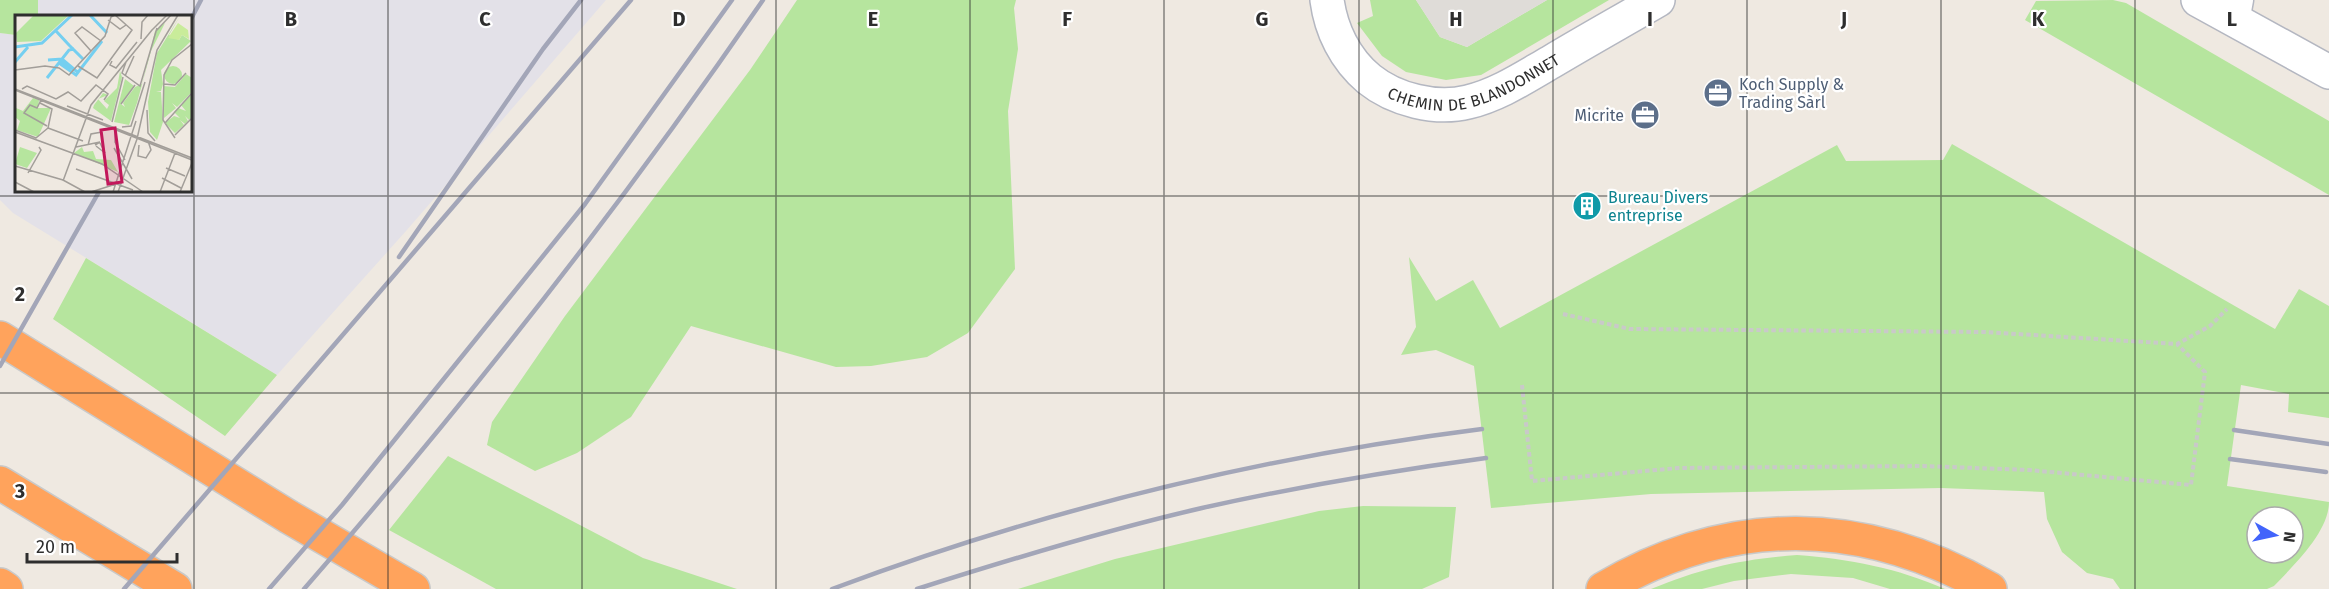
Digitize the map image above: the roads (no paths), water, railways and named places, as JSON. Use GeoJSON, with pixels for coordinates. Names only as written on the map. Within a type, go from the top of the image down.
{"type":"FeatureCollection","features":[{"type":"Feature","properties":{"kind":"highway"},"geometry":{"type":"LineString","coordinates":[[0,338],[289,517],[413,589]]}},
{"type":"Feature","properties":{"kind":"highway"},"geometry":{"type":"LineString","coordinates":[[0,483],[175,589]]}},
{"type":"Feature","properties":{"kind":"highway"},"geometry":{"type":"LineString","coordinates":[[1603,589],[1680,554],[1725,540],[1785,534],[1824,534],[1876,542],[1917,555],[1990,589]]}},
{"type":"Feature","properties":{"kind":"highway"},"geometry":{"type":"LineString","coordinates":[[0,585],[6,589]]}},
{"type":"Feature","properties":{"kind":"street","name":"CHEMIN DE BLANDONNET"},"geometry":{"type":"LineString","coordinates":[[1327,0],[1331,24],[1358,70],[1378,86],[1405,98],[1432,104],[1468,102],[1503,90],[1658,0]]}},
{"type":"Feature","properties":{"kind":"street"},"geometry":{"type":"LineString","coordinates":[[2198,0],[2239,11],[2329,72]]}},
{"type":"Feature","properties":{"kind":"railway"},"geometry":{"type":"LineString","coordinates":[[192,17],[201,0]]}},
{"type":"Feature","properties":{"kind":"railway"},"geometry":{"type":"LineString","coordinates":[[399,257],[543,49],[581,0]]}},
{"type":"Feature","properties":{"kind":"railway"},"geometry":{"type":"LineString","coordinates":[[124,589],[631,0]]}},
{"type":"Feature","properties":{"kind":"railway"},"geometry":{"type":"LineString","coordinates":[[269,589],[342,505],[585,204],[732,0]]}},
{"type":"Feature","properties":{"kind":"railway"},"geometry":{"type":"LineString","coordinates":[[304,589],[425,446],[542,301],[655,152],[763,0]]}},
{"type":"Feature","properties":{"kind":"railway"},"geometry":{"type":"LineString","coordinates":[[0,366],[99,192]]}},
{"type":"Feature","properties":{"kind":"railway"},"geometry":{"type":"LineString","coordinates":[[832,589],[991,535],[1152,490],[1316,455],[1482,429]]}},
{"type":"Feature","properties":{"kind":"railway"},"geometry":{"type":"LineString","coordinates":[[2234,430],[2329,444]]}},
{"type":"Feature","properties":{"kind":"railway"},"geometry":{"type":"LineString","coordinates":[[917,589],[1059,546],[1202,508],[1343,480],[1486,458]]}},
{"type":"Feature","properties":{"kind":"railway"},"geometry":{"type":"LineString","coordinates":[[2230,459],[2326,472]]}},
{"type":"Feature","properties":{"kind":"place","name":"Koch Supply & Trading Sàrl"},"geometry":{"type":"Point","coordinates":[1718,93]}},
{"type":"Feature","properties":{"kind":"place","name":"Micrite"},"geometry":{"type":"Point","coordinates":[1645,115]}},
{"type":"Feature","properties":{"kind":"place","name":"Bureau Divers entreprise"},"geometry":{"type":"Point","coordinates":[1587,206]}}]}
